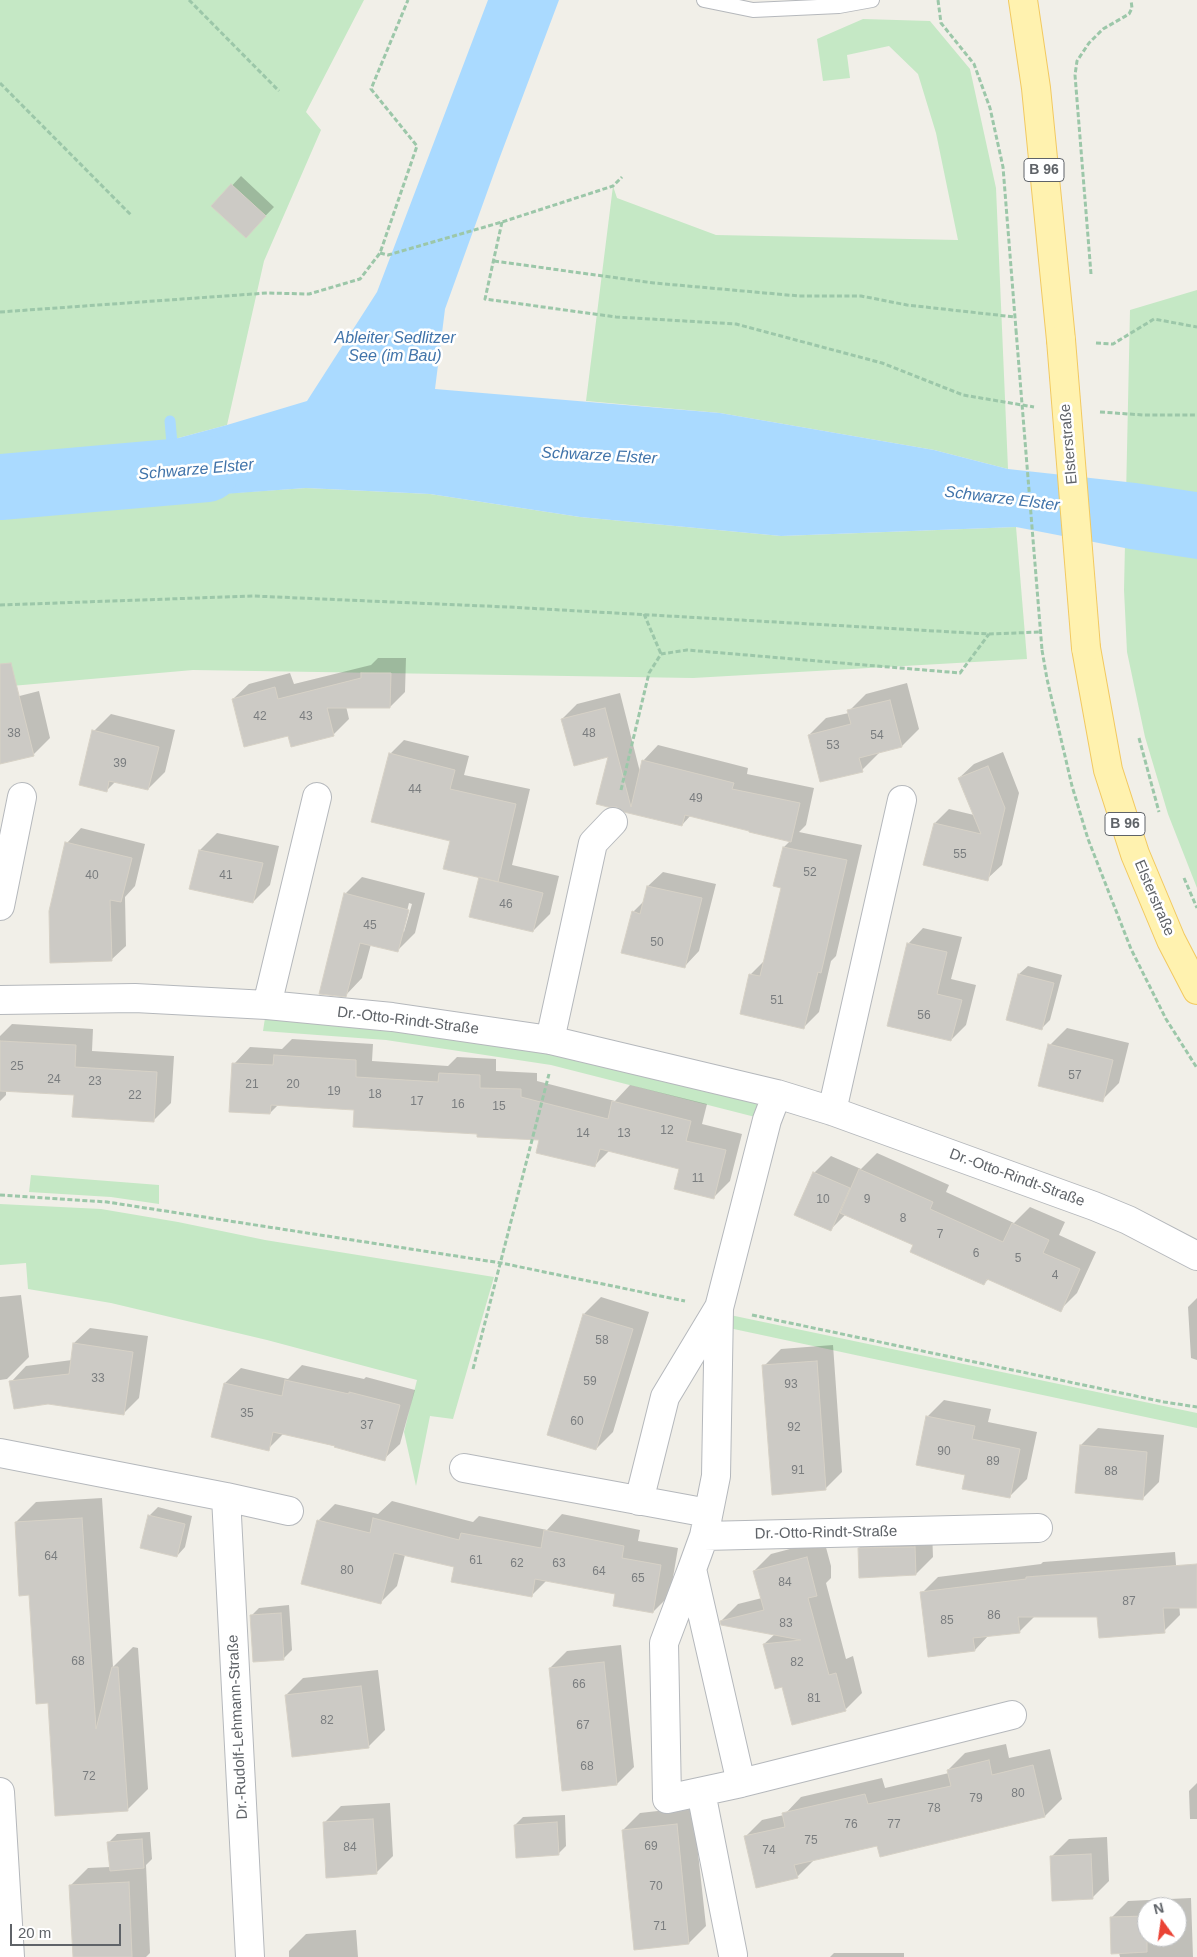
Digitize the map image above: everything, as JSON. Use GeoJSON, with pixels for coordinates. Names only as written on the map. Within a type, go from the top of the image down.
{"type":"FeatureCollection","features":[{"type":"Feature","properties":{"kind":"main road","name":"Elsterstraße"},"geometry":{"type":"LineString","coordinates":[[1023,0],[1036,88],[1061,340],[1086,648],[1108,770],[1132,844],[1171,940],[1197,990]]}},
{"type":"Feature","properties":{"kind":"street"},"geometry":{"type":"LineString","coordinates":[[0,906],[22,797]]}},
{"type":"Feature","properties":{"kind":"street"},"geometry":{"type":"LineString","coordinates":[[267,1005],[317,797]]}},
{"type":"Feature","properties":{"kind":"street"},"geometry":{"type":"LineString","coordinates":[[832,1111],[902,800]]}},
{"type":"Feature","properties":{"kind":"street"},"geometry":{"type":"LineString","coordinates":[[551,1052],[593,843],[613,822]]}},
{"type":"Feature","properties":{"kind":"street","name":"Dr.-Otto-Rindt-Straße"},"geometry":{"type":"LineString","coordinates":[[0,1000],[135,998],[267,1005],[392,1017],[551,1052],[777,1094],[832,1111],[1094,1206],[1128,1220],[1197,1256]]}},
{"type":"Feature","properties":{"kind":"street"},"geometry":{"type":"LineString","coordinates":[[777,1094],[768,1120],[718,1308],[716,1476],[706,1525],[664,1644],[668,1799],[742,1783],[1012,1715]]}},
{"type":"Feature","properties":{"kind":"street"},"geometry":{"type":"LineString","coordinates":[[639,1501],[665,1397],[718,1308]]}},
{"type":"Feature","properties":{"kind":"street"},"geometry":{"type":"LineString","coordinates":[[0,1453],[289,1511]]}},
{"type":"Feature","properties":{"kind":"street","name":"Dr.-Otto-Rindt-Straße"},"geometry":{"type":"LineString","coordinates":[[464,1468],[639,1501],[706,1525],[1038,1528]]}},
{"type":"Feature","properties":{"kind":"street","name":"Dr.-Rudolf-Lehmann-Straße"},"geometry":{"type":"LineString","coordinates":[[226,1497],[250,1957]]}},
{"type":"Feature","properties":{"kind":"street"},"geometry":{"type":"LineString","coordinates":[[692,1569],[742,1783]]}},
{"type":"Feature","properties":{"kind":"street"},"geometry":{"type":"LineString","coordinates":[[0,1792],[10,1957]]}},
{"type":"Feature","properties":{"kind":"street"},"geometry":{"type":"LineString","coordinates":[[701,1792],[733,1955]]}},
{"type":"Feature","properties":{"kind":"lane"},"geometry":{"type":"LineString","coordinates":[[704,0],[753,10],[839,6],[872,0]]}},
{"type":"Feature","properties":{"kind":"path"},"geometry":{"type":"LineString","coordinates":[[189,0],[279,91]]}},
{"type":"Feature","properties":{"kind":"path"},"geometry":{"type":"LineString","coordinates":[[0,312],[267,293],[309,294],[360,279],[380,253],[417,146],[371,89],[408,0]]}},
{"type":"Feature","properties":{"kind":"path"},"geometry":{"type":"LineString","coordinates":[[938,0],[941,23],[974,64],[990,108],[1003,167],[1042,650]]}},
{"type":"Feature","properties":{"kind":"path"},"geometry":{"type":"LineString","coordinates":[[1091,284],[1075,76],[1077,61],[1096,36],[1129,14],[1132,8],[1131,0]]}},
{"type":"Feature","properties":{"kind":"path"},"geometry":{"type":"LineString","coordinates":[[0,83],[131,215]]}},
{"type":"Feature","properties":{"kind":"path"},"geometry":{"type":"LineString","coordinates":[[380,253],[388,255],[502,222],[613,186],[622,177]]}},
{"type":"Feature","properties":{"kind":"path"},"geometry":{"type":"LineString","coordinates":[[502,222],[485,299],[616,318],[736,324],[882,363],[963,395],[1036,407]]}},
{"type":"Feature","properties":{"kind":"path"},"geometry":{"type":"LineString","coordinates":[[494,260],[654,283],[800,296],[861,296],[907,305],[1015,317]]}},
{"type":"Feature","properties":{"kind":"path"},"geometry":{"type":"LineString","coordinates":[[1095,334],[1096,344],[1113,344],[1154,319],[1197,327]]}},
{"type":"Feature","properties":{"kind":"path"},"geometry":{"type":"LineString","coordinates":[[1094,412],[1144,415],[1197,415]]}},
{"type":"Feature","properties":{"kind":"path"},"geometry":{"type":"LineString","coordinates":[[0,605],[253,596],[644,614],[989,634],[1041,632]]}},
{"type":"Feature","properties":{"kind":"path"},"geometry":{"type":"LineString","coordinates":[[644,614],[661,654]]}},
{"type":"Feature","properties":{"kind":"path"},"geometry":{"type":"LineString","coordinates":[[613,822],[649,673],[661,654],[687,650],[960,673],[989,634]]}},
{"type":"Feature","properties":{"kind":"path"},"geometry":{"type":"LineString","coordinates":[[1138,737],[1162,821]]}},
{"type":"Feature","properties":{"kind":"path"},"geometry":{"type":"LineString","coordinates":[[1182,874],[1197,908]]}},
{"type":"Feature","properties":{"kind":"path"},"geometry":{"type":"LineString","coordinates":[[473,1369],[501,1263],[551,1052]]}},
{"type":"Feature","properties":{"kind":"path"},"geometry":{"type":"LineString","coordinates":[[0,1195],[107,1202],[501,1263],[1144,1398],[1197,1407]]}},
{"type":"Feature","properties":{"kind":"green space"},"geometry":{"type":"Polygon","coordinates":[[[0,0],[364,0],[306,112],[321,130],[264,261],[227,425],[115,455],[115,501],[306,488],[430,494],[580,517],[781,536],[1016,527],[1027,659],[693,678],[193,670],[0,687],[0,0]]]}},
{"type":"Feature","properties":{"kind":"green space"},"geometry":{"type":"Polygon","coordinates":[[[863,19],[930,21],[970,69],[996,188],[1008,469],[934,450],[720,413],[586,401],[613,186],[617,198],[716,235],[958,240],[936,133],[918,74],[889,46],[847,55],[850,78],[823,81],[817,39],[863,19]]]}},
{"type":"Feature","properties":{"kind":"green space"},"geometry":{"type":"Polygon","coordinates":[[[1197,290],[1197,888],[1168,814],[1145,737],[1127,652],[1124,590],[1130,310],[1197,290]]]}},
{"type":"Feature","properties":{"kind":"green space"},"geometry":{"type":"Polygon","coordinates":[[[267,1005],[392,1017],[777,1094],[767,1120],[551,1065],[386,1040],[263,1031],[267,1005]]]}},
{"type":"Feature","properties":{"kind":"green space"},"geometry":{"type":"Polygon","coordinates":[[[31,1175],[159,1185],[159,1204],[111,1197],[29,1192],[31,1175]]]}},
{"type":"Feature","properties":{"kind":"green space"},"geometry":{"type":"Polygon","coordinates":[[[0,1204],[101,1209],[178,1222],[265,1240],[494,1277],[453,1419],[430,1416],[416,1486],[404,1432],[417,1380],[267,1340],[111,1303],[28,1289],[26,1263],[0,1265],[0,1204]]]}},
{"type":"Feature","properties":{"kind":"green space"},"geometry":{"type":"Polygon","coordinates":[[[730,1315],[1197,1413],[1197,1428],[729,1328],[730,1315]]]}},
{"type":"Feature","properties":{"kind":"water","name":"Ableiter Sedlitzer See (im Bau)"},"geometry":{"type":"Polygon","coordinates":[[[488,0],[559,0],[445,309],[435,389],[720,413],[934,450],[1008,469],[1136,483],[1197,492],[1197,559],[1130,549],[1016,527],[781,536],[580,517],[430,494],[306,488],[115,502],[115,455],[307,401],[377,292],[488,0]]]}},
{"type":"Feature","properties":{"kind":"building"},"geometry":{"type":"Polygon","coordinates":[[[231,184],[266,216],[246,238],[211,206],[231,184]]]}},
{"type":"Feature","properties":{"kind":"building"},"geometry":{"type":"Polygon","coordinates":[[[11,663],[34,756],[0,764],[0,664],[11,663]]]}},
{"type":"Feature","properties":{"kind":"building"},"geometry":{"type":"Polygon","coordinates":[[[361,673],[391,673],[390,708],[327,708],[334,736],[291,747],[288,736],[244,747],[232,699],[275,687],[278,699],[361,678],[361,673]]]}},
{"type":"Feature","properties":{"kind":"building"},"geometry":{"type":"Polygon","coordinates":[[[890,700],[902,747],[859,758],[863,772],[820,782],[808,735],[851,724],[847,710],[890,700]]]}},
{"type":"Feature","properties":{"kind":"building"},"geometry":{"type":"Polygon","coordinates":[[[605,708],[631,807],[642,760],[734,783],[732,789],[800,803],[791,842],[685,815],[682,826],[624,812],[617,807],[596,804],[608,757],[574,766],[561,719],[605,708]]]}},
{"type":"Feature","properties":{"kind":"building"},"geometry":{"type":"Polygon","coordinates":[[[92,730],[159,747],[148,790],[109,781],[107,792],[79,785],[92,730]]]}},
{"type":"Feature","properties":{"kind":"building"},"geometry":{"type":"Polygon","coordinates":[[[389,753],[455,770],[450,789],[516,804],[498,882],[443,869],[450,841],[371,822],[389,753]]]}},
{"type":"Feature","properties":{"kind":"building"},"geometry":{"type":"Polygon","coordinates":[[[988,766],[1005,808],[988,881],[923,865],[934,823],[981,834],[958,778],[988,766]]]}},
{"type":"Feature","properties":{"kind":"building"},"geometry":{"type":"Polygon","coordinates":[[[65,842],[132,858],[121,902],[110,900],[112,961],[50,963],[49,911],[65,842]]]}},
{"type":"Feature","properties":{"kind":"building"},"geometry":{"type":"Polygon","coordinates":[[[783,847],[847,860],[821,973],[818,972],[804,1029],[740,1014],[749,974],[760,976],[781,888],[773,886],[783,847]]]}},
{"type":"Feature","properties":{"kind":"building"},"geometry":{"type":"Polygon","coordinates":[[[199,850],[263,863],[253,903],[189,889],[199,850]]]}},
{"type":"Feature","properties":{"kind":"building"},"geometry":{"type":"Polygon","coordinates":[[[479,877],[543,893],[533,932],[469,917],[479,877]]]}},
{"type":"Feature","properties":{"kind":"building"},"geometry":{"type":"Polygon","coordinates":[[[647,886],[702,898],[685,968],[621,953],[632,911],[640,914],[647,886]]]}},
{"type":"Feature","properties":{"kind":"building"},"geometry":{"type":"Polygon","coordinates":[[[344,893],[409,910],[398,952],[360,943],[346,997],[319,994],[344,893]]]}},
{"type":"Feature","properties":{"kind":"building"},"geometry":{"type":"Polygon","coordinates":[[[907,943],[947,952],[937,994],[962,1000],[951,1041],[887,1026],[907,943]]]}},
{"type":"Feature","properties":{"kind":"building"},"geometry":{"type":"Polygon","coordinates":[[[1018,974],[1054,983],[1042,1030],[1006,1020],[1018,974]]]}},
{"type":"Feature","properties":{"kind":"building"},"geometry":{"type":"Polygon","coordinates":[[[0,1041],[76,1045],[75,1067],[157,1072],[154,1122],[72,1117],[74,1095],[0,1091],[0,1041]]]}},
{"type":"Feature","properties":{"kind":"building"},"geometry":{"type":"Polygon","coordinates":[[[1048,1044],[1113,1060],[1103,1102],[1038,1086],[1048,1044]]]}},
{"type":"Feature","properties":{"kind":"building"},"geometry":{"type":"Polygon","coordinates":[[[274,1055],[356,1060],[356,1077],[438,1082],[439,1073],[480,1075],[480,1088],[521,1089],[521,1097],[608,1119],[612,1101],[691,1121],[686,1141],[726,1150],[714,1199],[674,1189],[679,1169],[600,1149],[595,1167],[536,1153],[539,1140],[477,1137],[477,1134],[353,1127],[354,1110],[271,1105],[270,1114],[229,1112],[232,1063],[273,1065],[274,1055]]]}},
{"type":"Feature","properties":{"kind":"building"},"geometry":{"type":"Polygon","coordinates":[[[859,1169],[933,1202],[930,1209],[1003,1242],[1012,1223],[1049,1240],[1043,1253],[1080,1269],[1061,1312],[987,1279],[984,1285],[910,1252],[913,1245],[840,1213],[859,1169]]]}},
{"type":"Feature","properties":{"kind":"building"},"geometry":{"type":"Polygon","coordinates":[[[813,1172],[850,1188],[831,1231],[794,1215],[813,1172]]]}},
{"type":"Feature","properties":{"kind":"building"},"geometry":{"type":"Polygon","coordinates":[[[583,1314],[633,1329],[596,1450],[547,1435],[583,1314]]]}},
{"type":"Feature","properties":{"kind":"building"},"geometry":{"type":"Polygon","coordinates":[[[73,1343],[133,1352],[124,1415],[48,1404],[14,1409],[9,1381],[69,1374],[73,1343]]]}},
{"type":"Feature","properties":{"kind":"building"},"geometry":{"type":"Polygon","coordinates":[[[817,1361],[826,1490],[772,1495],[762,1365],[817,1361]]]}},
{"type":"Feature","properties":{"kind":"building"},"geometry":{"type":"Polygon","coordinates":[[[285,1380],[349,1394],[349,1392],[400,1405],[385,1461],[335,1446],[273,1432],[269,1451],[211,1437],[224,1383],[282,1396],[285,1380]]]}},
{"type":"Feature","properties":{"kind":"building"},"geometry":{"type":"Polygon","coordinates":[[[926,1416],[975,1426],[972,1439],[1020,1449],[1010,1498],[962,1489],[965,1475],[916,1465],[926,1416]]]}},
{"type":"Feature","properties":{"kind":"building"},"geometry":{"type":"Polygon","coordinates":[[[1080,1445],[1147,1452],[1143,1500],[1075,1493],[1080,1445]]]}},
{"type":"Feature","properties":{"kind":"building"},"geometry":{"type":"Polygon","coordinates":[[[148,1515],[185,1524],[177,1557],[140,1548],[148,1515]]]}},
{"type":"Feature","properties":{"kind":"building"},"geometry":{"type":"Polygon","coordinates":[[[82,1518],[96,1729],[112,1667],[118,1667],[128,1811],[55,1816],[48,1703],[36,1704],[29,1595],[19,1596],[15,1522],[82,1518]]]}},
{"type":"Feature","properties":{"kind":"building"},"geometry":{"type":"Polygon","coordinates":[[[373,1518],[459,1540],[461,1533],[541,1548],[544,1530],[624,1546],[622,1558],[661,1565],[653,1613],[613,1606],[615,1594],[535,1579],[532,1597],[451,1582],[454,1567],[394,1553],[381,1604],[301,1584],[317,1520],[370,1533],[373,1518]]]}},
{"type":"Feature","properties":{"kind":"building"},"geometry":{"type":"Polygon","coordinates":[[[915,1547],[916,1575],[859,1578],[858,1548],[915,1547]]]}},
{"type":"Feature","properties":{"kind":"building"},"geometry":{"type":"Polygon","coordinates":[[[807,1557],[817,1596],[808,1598],[829,1675],[836,1673],[846,1711],[792,1725],[782,1687],[775,1689],[763,1644],[801,1640],[721,1625],[720,1621],[764,1610],[753,1571],[807,1557]]]}},
{"type":"Feature","properties":{"kind":"building"},"geometry":{"type":"Polygon","coordinates":[[[1197,1564],[1197,1608],[1163,1608],[1165,1633],[1099,1638],[1097,1617],[1018,1617],[1020,1633],[973,1638],[975,1651],[928,1657],[920,1592],[1026,1579],[1026,1577],[1197,1564]]]}},
{"type":"Feature","properties":{"kind":"building"},"geometry":{"type":"Polygon","coordinates":[[[281,1613],[284,1660],[253,1662],[250,1615],[281,1613]]]}},
{"type":"Feature","properties":{"kind":"building"},"geometry":{"type":"Polygon","coordinates":[[[604,1662],[617,1785],[562,1791],[549,1668],[604,1662]]]}},
{"type":"Feature","properties":{"kind":"building"},"geometry":{"type":"Polygon","coordinates":[[[361,1686],[369,1748],[292,1757],[285,1695],[361,1686]]]}},
{"type":"Feature","properties":{"kind":"building"},"geometry":{"type":"Polygon","coordinates":[[[989,1760],[992,1775],[1033,1765],[1045,1817],[880,1857],[877,1846],[794,1865],[798,1878],[756,1888],[744,1836],[785,1827],[782,1813],[865,1794],[868,1804],[951,1786],[947,1770],[989,1760]]]}},
{"type":"Feature","properties":{"kind":"building"},"geometry":{"type":"Polygon","coordinates":[[[373,1819],[377,1874],[326,1878],[323,1822],[373,1819]]]}},
{"type":"Feature","properties":{"kind":"building"},"geometry":{"type":"Polygon","coordinates":[[[557,1822],[559,1855],[516,1858],[514,1825],[557,1822]]]}},
{"type":"Feature","properties":{"kind":"building"},"geometry":{"type":"Polygon","coordinates":[[[677,1824],[689,1944],[634,1950],[622,1830],[677,1824]]]}},
{"type":"Feature","properties":{"kind":"building"},"geometry":{"type":"Polygon","coordinates":[[[142,1839],[144,1868],[110,1871],[107,1842],[142,1839]]]}},
{"type":"Feature","properties":{"kind":"building"},"geometry":{"type":"Polygon","coordinates":[[[1091,1854],[1093,1899],[1052,1901],[1050,1856],[1091,1854]]]}},
{"type":"Feature","properties":{"kind":"building"},"geometry":{"type":"Polygon","coordinates":[[[129,1882],[132,1957],[73,1957],[69,1885],[129,1882]]]}},
{"type":"Feature","properties":{"kind":"building"},"geometry":{"type":"Polygon","coordinates":[[[1137,1916],[1137,1947],[1147,1947],[1147,1952],[1111,1954],[1110,1917],[1137,1916]]]}},
{"type":"Feature","properties":{"kind":"waterway"},"geometry":{"type":"LineString","coordinates":[[170,421],[173,455]]}},
{"type":"Feature","properties":{"kind":"waterway","name":"Schwarze Elster"},"geometry":{"type":"LineString","coordinates":[[0,487],[207,469]]}}]}
